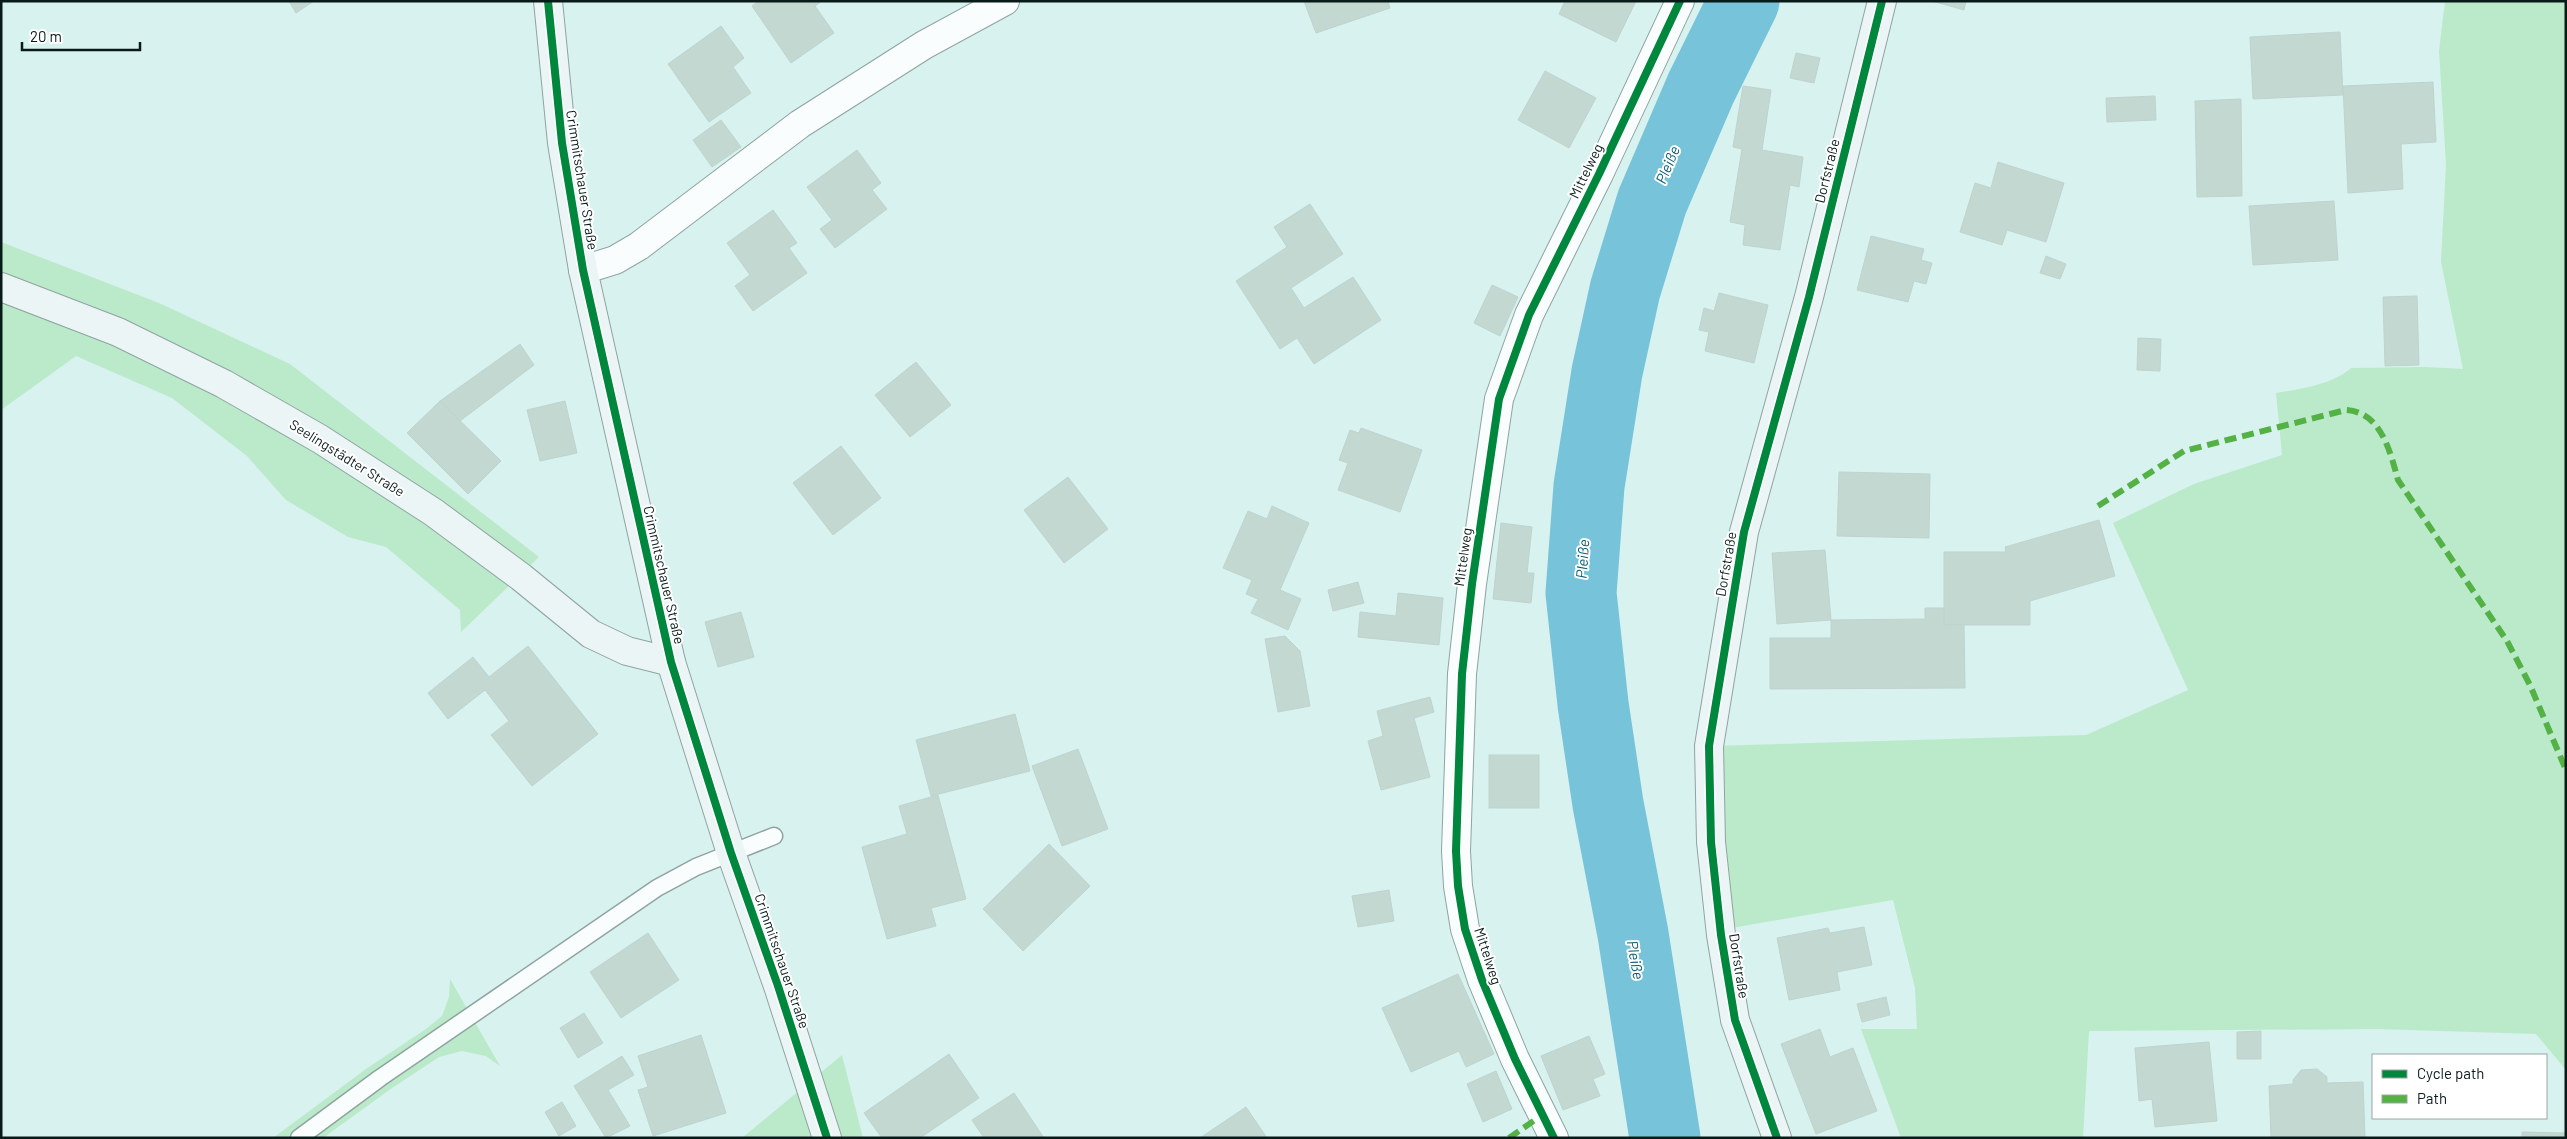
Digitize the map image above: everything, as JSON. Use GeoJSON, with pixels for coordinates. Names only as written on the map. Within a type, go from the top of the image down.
{"type":"FeatureCollection","features":[{"type":"Feature","properties":{"kind":"street","name":"Crimmitschauer Straße"},"geometry":{"type":"LineString","coordinates":[[548,1],[562,143],[583,270],[671,662],[731,853],[778,986],[827,1138]]}},
{"type":"Feature","properties":{"kind":"street"},"geometry":{"type":"LineString","coordinates":[[583,270],[615,260],[639,246],[800,124],[924,45],[1005,1]]}},
{"type":"Feature","properties":{"kind":"street","name":"Mittelweg"},"geometry":{"type":"LineString","coordinates":[[1554,1138],[1515,1059],[1482,980],[1465,929],[1458,886],[1456,851],[1462,674],[1472,584],[1499,399],[1529,315],[1599,174],[1680,1]]}},
{"type":"Feature","properties":{"kind":"street","name":"Dorfstraße"},"geometry":{"type":"LineString","coordinates":[[1777,1138],[1735,1020],[1721,935],[1711,842],[1709,746],[1744,532],[1809,297],[1882,1]]}},
{"type":"Feature","properties":{"kind":"street","name":"Seelingstädter Straße"},"geometry":{"type":"LineString","coordinates":[[1,287],[118,332],[224,384],[320,439],[433,512],[521,576],[591,634],[627,651],[671,662]]}},
{"type":"Feature","properties":{"kind":"lane"},"geometry":{"type":"LineString","coordinates":[[299,1138],[404,1062],[657,888],[696,866],[774,836]]}},
{"type":"Feature","properties":{"kind":"green space"},"geometry":{"type":"Polygon","coordinates":[[[2445,1],[2566,1],[2566,1070],[2536,1034],[2378,1029],[2089,1031],[2083,1138],[1901,1138],[1861,1029],[1917,1029],[1915,988],[1893,900],[1726,929],[1714,746],[2086,735],[2188,690],[2113,523],[2194,484],[2282,455],[2276,393],[2305,388],[2335,379],[2351,368],[2426,367],[2463,369],[2441,262],[2446,164],[2439,51],[2445,1]]]}},
{"type":"Feature","properties":{"kind":"green space"},"geometry":{"type":"Polygon","coordinates":[[[1,242],[159,303],[290,364],[539,557],[461,632],[460,610],[386,547],[348,537],[286,500],[247,456],[172,398],[76,356],[1,410],[1,242]]]}},
{"type":"Feature","properties":{"kind":"green space"},"geometry":{"type":"Polygon","coordinates":[[[450,979],[500,1066],[486,1056],[462,1051],[439,1057],[323,1138],[273,1138],[366,1069],[426,1029],[442,1016],[449,997],[450,979]]]}},
{"type":"Feature","properties":{"kind":"green space"},"geometry":{"type":"Polygon","coordinates":[[[842,1055],[863,1138],[742,1138],[842,1055]]]}},
{"type":"Feature","properties":{"kind":"building"},"geometry":{"type":"Polygon","coordinates":[[[289,1],[314,1],[296,13],[289,1]]]}},
{"type":"Feature","properties":{"kind":"building"},"geometry":{"type":"Polygon","coordinates":[[[759,1],[822,1],[815,6],[834,33],[791,63],[752,6],[759,1]]]}},
{"type":"Feature","properties":{"kind":"building"},"geometry":{"type":"Polygon","coordinates":[[[1304,1],[1388,1],[1390,8],[1316,33],[1304,1]]]}},
{"type":"Feature","properties":{"kind":"building"},"geometry":{"type":"Polygon","coordinates":[[[1565,1],[1636,1],[1616,42],[1559,14],[1565,1]]]}},
{"type":"Feature","properties":{"kind":"building"},"geometry":{"type":"Polygon","coordinates":[[[1932,1],[1966,1],[1964,10],[1932,1]]]}},
{"type":"Feature","properties":{"kind":"building"},"geometry":{"type":"Polygon","coordinates":[[[721,26],[744,58],[733,67],[751,93],[709,122],[668,64],[721,26]]]}},
{"type":"Feature","properties":{"kind":"building"},"geometry":{"type":"Polygon","coordinates":[[[2340,32],[2343,95],[2253,99],[2250,37],[2340,32]]]}},
{"type":"Feature","properties":{"kind":"building"},"geometry":{"type":"Polygon","coordinates":[[[1796,53],[1820,58],[1814,83],[1790,78],[1796,53]]]}},
{"type":"Feature","properties":{"kind":"building"},"geometry":{"type":"Polygon","coordinates":[[[1545,71],[1596,98],[1569,148],[1518,120],[1545,71]]]}},
{"type":"Feature","properties":{"kind":"building"},"geometry":{"type":"Polygon","coordinates":[[[2433,82],[2436,142],[2401,144],[2403,189],[2348,193],[2343,86],[2433,82]]]}},
{"type":"Feature","properties":{"kind":"building"},"geometry":{"type":"Polygon","coordinates":[[[1743,86],[1771,90],[1762,150],[1803,157],[1799,187],[1790,185],[1780,250],[1743,245],[1745,225],[1730,222],[1742,149],[1733,147],[1743,86]]]}},
{"type":"Feature","properties":{"kind":"building"},"geometry":{"type":"Polygon","coordinates":[[[2155,96],[2156,120],[2107,122],[2106,98],[2155,96]]]}},
{"type":"Feature","properties":{"kind":"building"},"geometry":{"type":"Polygon","coordinates":[[[2241,99],[2242,196],[2197,197],[2195,101],[2241,99]]]}},
{"type":"Feature","properties":{"kind":"building"},"geometry":{"type":"Polygon","coordinates":[[[721,120],[741,147],[712,167],[693,140],[721,120]]]}},
{"type":"Feature","properties":{"kind":"building"},"geometry":{"type":"Polygon","coordinates":[[[857,150],[881,183],[872,190],[887,209],[835,248],[820,229],[832,220],[807,187],[857,150]]]}},
{"type":"Feature","properties":{"kind":"building"},"geometry":{"type":"Polygon","coordinates":[[[1998,162],[2064,183],[2046,242],[2007,230],[2002,245],[1960,232],[1975,183],[1991,188],[1998,162]]]}},
{"type":"Feature","properties":{"kind":"building"},"geometry":{"type":"Polygon","coordinates":[[[2334,201],[2338,260],[2253,265],[2249,206],[2334,201]]]}},
{"type":"Feature","properties":{"kind":"building"},"geometry":{"type":"Polygon","coordinates":[[[1310,204],[1343,254],[1291,288],[1304,308],[1353,277],[1381,320],[1314,364],[1297,338],[1280,349],[1236,281],[1287,247],[1274,227],[1310,204]]]}},
{"type":"Feature","properties":{"kind":"building"},"geometry":{"type":"Polygon","coordinates":[[[773,210],[797,243],[789,248],[807,273],[753,311],[735,286],[750,275],[727,243],[773,210]]]}},
{"type":"Feature","properties":{"kind":"building"},"geometry":{"type":"Polygon","coordinates":[[[1871,236],[1924,249],[1921,260],[1932,263],[1926,284],[1914,281],[1908,302],[1857,290],[1871,236]]]}},
{"type":"Feature","properties":{"kind":"building"},"geometry":{"type":"Polygon","coordinates":[[[2046,256],[2066,264],[2060,279],[2040,273],[2046,256]]]}},
{"type":"Feature","properties":{"kind":"building"},"geometry":{"type":"Polygon","coordinates":[[[1492,285],[1518,297],[1500,336],[1474,323],[1492,285]]]}},
{"type":"Feature","properties":{"kind":"building"},"geometry":{"type":"Polygon","coordinates":[[[1719,293],[1768,305],[1754,363],[1705,351],[1709,332],[1699,330],[1704,308],[1714,311],[1719,293]]]}},
{"type":"Feature","properties":{"kind":"building"},"geometry":{"type":"Polygon","coordinates":[[[2417,296],[2419,365],[2385,366],[2383,297],[2417,296]]]}},
{"type":"Feature","properties":{"kind":"building"},"geometry":{"type":"Polygon","coordinates":[[[2138,338],[2161,339],[2160,371],[2137,370],[2138,338]]]}},
{"type":"Feature","properties":{"kind":"building"},"geometry":{"type":"Polygon","coordinates":[[[520,344],[534,365],[460,421],[440,401],[520,344]]]}},
{"type":"Feature","properties":{"kind":"building"},"geometry":{"type":"Polygon","coordinates":[[[916,362],[951,405],[910,437],[875,395],[916,362]]]}},
{"type":"Feature","properties":{"kind":"building"},"geometry":{"type":"Polygon","coordinates":[[[440,401],[501,461],[468,494],[407,433],[440,401]]]}},
{"type":"Feature","properties":{"kind":"building"},"geometry":{"type":"Polygon","coordinates":[[[565,401],[577,453],[540,461],[527,410],[565,401]]]}},
{"type":"Feature","properties":{"kind":"building"},"geometry":{"type":"Polygon","coordinates":[[[1361,428],[1422,450],[1400,512],[1338,490],[1348,463],[1339,460],[1350,430],[1359,433],[1361,428]]]}},
{"type":"Feature","properties":{"kind":"building"},"geometry":{"type":"Polygon","coordinates":[[[841,446],[881,498],[833,535],[793,483],[841,446]]]}},
{"type":"Feature","properties":{"kind":"building"},"geometry":{"type":"Polygon","coordinates":[[[1839,472],[1930,474],[1929,538],[1837,536],[1839,472]]]}},
{"type":"Feature","properties":{"kind":"building"},"geometry":{"type":"Polygon","coordinates":[[[1068,477],[1108,529],[1064,563],[1024,510],[1068,477]]]}},
{"type":"Feature","properties":{"kind":"building"},"geometry":{"type":"Polygon","coordinates":[[[1272,506],[1309,523],[1280,590],[1301,599],[1288,630],[1251,613],[1258,599],[1246,594],[1252,580],[1223,568],[1248,511],[1267,519],[1272,506]]]}},
{"type":"Feature","properties":{"kind":"building"},"geometry":{"type":"Polygon","coordinates":[[[2099,520],[2115,576],[2030,601],[2030,625],[1944,625],[1944,552],[2006,552],[2005,547],[2099,520]]]}},
{"type":"Feature","properties":{"kind":"building"},"geometry":{"type":"Polygon","coordinates":[[[1501,523],[1532,527],[1527,573],[1534,573],[1531,603],[1493,599],[1501,523]]]}},
{"type":"Feature","properties":{"kind":"building"},"geometry":{"type":"Polygon","coordinates":[[[1825,550],[1831,620],[1777,624],[1772,553],[1825,550]]]}},
{"type":"Feature","properties":{"kind":"building"},"geometry":{"type":"Polygon","coordinates":[[[1358,582],[1364,603],[1333,611],[1328,590],[1358,582]]]}},
{"type":"Feature","properties":{"kind":"building"},"geometry":{"type":"Polygon","coordinates":[[[1398,593],[1443,598],[1439,645],[1358,637],[1360,612],[1396,616],[1398,593]]]}},
{"type":"Feature","properties":{"kind":"building"},"geometry":{"type":"Polygon","coordinates":[[[1925,608],[1944,608],[1944,625],[1964,625],[1965,688],[1770,689],[1770,638],[1831,638],[1831,620],[1925,619],[1925,608]]]}},
{"type":"Feature","properties":{"kind":"building"},"geometry":{"type":"Polygon","coordinates":[[[741,612],[754,657],[718,667],[705,622],[741,612]]]}},
{"type":"Feature","properties":{"kind":"building"},"geometry":{"type":"Polygon","coordinates":[[[1285,636],[1300,651],[1310,706],[1278,712],[1265,639],[1285,636]]]}},
{"type":"Feature","properties":{"kind":"building"},"geometry":{"type":"Polygon","coordinates":[[[528,646],[598,734],[532,786],[491,735],[509,721],[485,690],[448,719],[428,693],[473,657],[489,677],[528,646]]]}},
{"type":"Feature","properties":{"kind":"building"},"geometry":{"type":"Polygon","coordinates":[[[1430,697],[1434,712],[1414,718],[1430,777],[1381,790],[1368,741],[1383,736],[1377,711],[1430,697]]]}},
{"type":"Feature","properties":{"kind":"building"},"geometry":{"type":"Polygon","coordinates":[[[1015,714],[1030,771],[931,796],[916,740],[1015,714]]]}},
{"type":"Feature","properties":{"kind":"building"},"geometry":{"type":"Polygon","coordinates":[[[1078,749],[1108,829],[1062,846],[1032,766],[1078,749]]]}},
{"type":"Feature","properties":{"kind":"building"},"geometry":{"type":"Polygon","coordinates":[[[1489,755],[1539,755],[1539,808],[1489,808],[1489,755]]]}},
{"type":"Feature","properties":{"kind":"building"},"geometry":{"type":"Polygon","coordinates":[[[938,795],[966,899],[931,908],[936,926],[887,939],[862,847],[907,834],[899,806],[938,795]]]}},
{"type":"Feature","properties":{"kind":"building"},"geometry":{"type":"Polygon","coordinates":[[[1049,844],[1090,886],[1023,951],[983,909],[1049,844]]]}},
{"type":"Feature","properties":{"kind":"building"},"geometry":{"type":"Polygon","coordinates":[[[1389,890],[1394,921],[1358,927],[1352,896],[1389,890]]]}},
{"type":"Feature","properties":{"kind":"building"},"geometry":{"type":"Polygon","coordinates":[[[1864,927],[1872,965],[1837,972],[1840,990],[1789,1000],[1777,938],[1828,928],[1830,933],[1864,927]]]}},
{"type":"Feature","properties":{"kind":"building"},"geometry":{"type":"Polygon","coordinates":[[[648,933],[679,980],[621,1018],[590,972],[648,933]]]}},
{"type":"Feature","properties":{"kind":"building"},"geometry":{"type":"Polygon","coordinates":[[[1458,974],[1494,1054],[1466,1067],[1459,1051],[1411,1072],[1382,1008],[1458,974]]]}},
{"type":"Feature","properties":{"kind":"building"},"geometry":{"type":"Polygon","coordinates":[[[1886,997],[1890,1015],[1862,1022],[1857,1004],[1886,997]]]}},
{"type":"Feature","properties":{"kind":"building"},"geometry":{"type":"Polygon","coordinates":[[[584,1013],[603,1043],[578,1058],[560,1028],[584,1013]]]}},
{"type":"Feature","properties":{"kind":"building"},"geometry":{"type":"Polygon","coordinates":[[[1820,1029],[1830,1057],[1853,1048],[1877,1111],[1816,1134],[1781,1044],[1820,1029]]]}},
{"type":"Feature","properties":{"kind":"building"},"geometry":{"type":"Polygon","coordinates":[[[2261,1031],[2261,1059],[2237,1059],[2237,1032],[2261,1031]]]}},
{"type":"Feature","properties":{"kind":"building"},"geometry":{"type":"Polygon","coordinates":[[[701,1035],[726,1113],[653,1136],[638,1090],[648,1087],[638,1056],[701,1035]]]}},
{"type":"Feature","properties":{"kind":"building"},"geometry":{"type":"Polygon","coordinates":[[[1589,1036],[1605,1074],[1593,1079],[1600,1096],[1563,1110],[1541,1056],[1589,1036]]]}},
{"type":"Feature","properties":{"kind":"building"},"geometry":{"type":"Polygon","coordinates":[[[2209,1042],[2217,1121],[2155,1127],[2152,1099],[2139,1101],[2135,1048],[2209,1042]]]}},
{"type":"Feature","properties":{"kind":"building"},"geometry":{"type":"Polygon","coordinates":[[[949,1054],[979,1098],[920,1138],[882,1138],[864,1113],[949,1054]]]}},
{"type":"Feature","properties":{"kind":"building"},"geometry":{"type":"Polygon","coordinates":[[[622,1056],[634,1075],[608,1090],[630,1126],[606,1138],[574,1086],[622,1056]]]}},
{"type":"Feature","properties":{"kind":"building"},"geometry":{"type":"Polygon","coordinates":[[[2317,1069],[2327,1077],[2327,1083],[2363,1082],[2365,1138],[2271,1138],[2269,1086],[2293,1084],[2293,1080],[2301,1070],[2317,1069]]]}},
{"type":"Feature","properties":{"kind":"building"},"geometry":{"type":"Polygon","coordinates":[[[1496,1071],[1512,1109],[1483,1122],[1467,1084],[1496,1071]]]}},
{"type":"Feature","properties":{"kind":"building"},"geometry":{"type":"Polygon","coordinates":[[[1014,1093],[1044,1138],[984,1138],[972,1120],[1014,1093]]]}},
{"type":"Feature","properties":{"kind":"building"},"geometry":{"type":"Polygon","coordinates":[[[562,1102],[576,1126],[559,1136],[545,1112],[562,1102]]]}},
{"type":"Feature","properties":{"kind":"building"},"geometry":{"type":"Polygon","coordinates":[[[1246,1107],[1267,1138],[1200,1138],[1246,1107]]]}},
{"type":"Feature","properties":{"kind":"building"},"geometry":{"type":"Polygon","coordinates":[[[2522,1132],[2566,1133],[2566,1138],[2522,1138],[2522,1132]]]}},
{"type":"Feature","properties":{"kind":"waterway","name":"Pleiße"},"geometry":{"type":"LineString","coordinates":[[1665,1138],[1633,934],[1608,804],[1593,704],[1581,593],[1589,486],[1607,372],[1625,290],[1652,202],[1701,88],[1744,1]]}},
{"type":"Feature","properties":{"kind":"marked path"},"geometry":{"type":"LineString","coordinates":[[2098,506],[2184,451],[2346,410],[2358,412],[2376,425],[2387,446],[2398,480],[2507,641],[2530,685],[2566,770]]}},
{"type":"Feature","properties":{"kind":"marked path"},"geometry":{"type":"LineString","coordinates":[[1509,1138],[1542,1115]]}},
{"type":"Feature","properties":{"kind":"cycle path"},"geometry":{"type":"LineString","coordinates":[[548,1],[562,143],[583,270],[671,662],[731,853],[778,986],[827,1138]]}},
{"type":"Feature","properties":{"kind":"cycle path"},"geometry":{"type":"LineString","coordinates":[[1554,1138],[1515,1059],[1482,980],[1465,929],[1458,886],[1456,851],[1462,674],[1472,584],[1499,399],[1529,315],[1599,174],[1680,1]]}},
{"type":"Feature","properties":{"kind":"cycle path"},"geometry":{"type":"LineString","coordinates":[[1777,1138],[1735,1020],[1721,935],[1711,842],[1709,746],[1744,532],[1809,297],[1882,1]]}}]}
